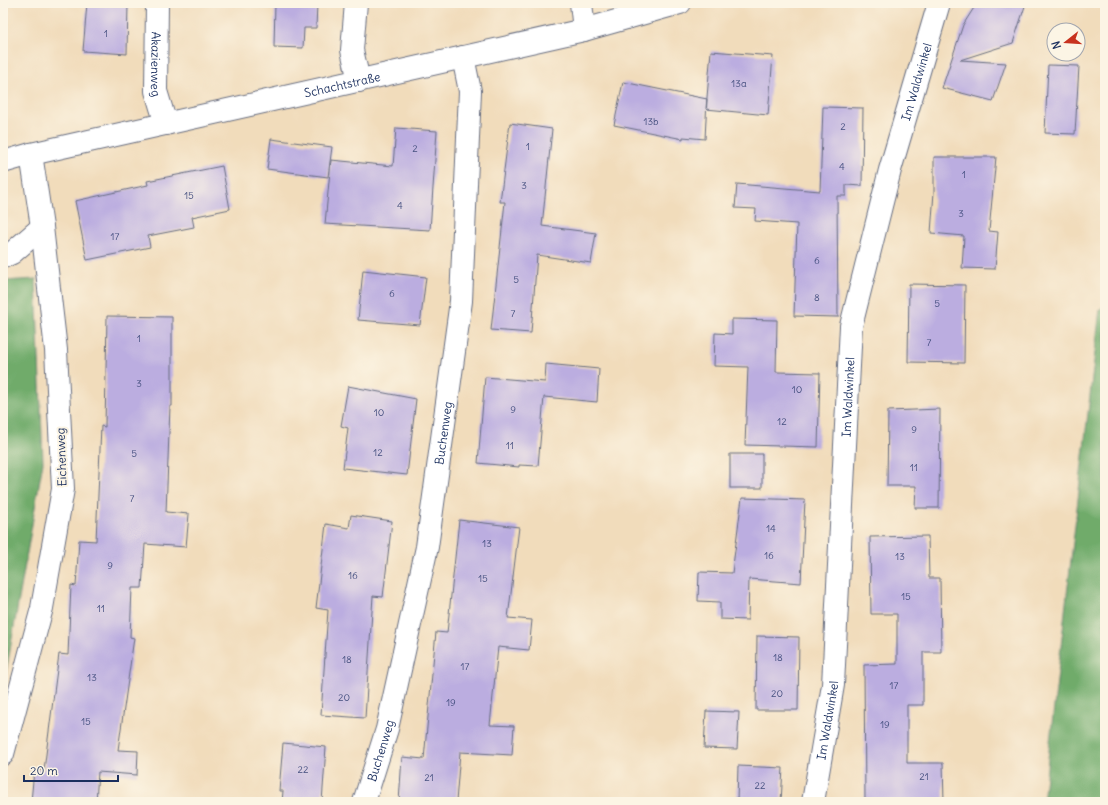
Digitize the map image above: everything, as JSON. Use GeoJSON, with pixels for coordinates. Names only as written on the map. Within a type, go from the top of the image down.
{"type":"FeatureCollection","features":[{"type":"Feature","properties":{"kind":"street","name":"Akazienweg"},"geometry":{"type":"LineString","coordinates":[[157,3],[156,91],[166,124]]}},
{"type":"Feature","properties":{"kind":"street"},"geometry":{"type":"LineString","coordinates":[[356,3],[352,50],[359,81]]}},
{"type":"Feature","properties":{"kind":"street"},"geometry":{"type":"LineString","coordinates":[[581,3],[584,30]]}},
{"type":"Feature","properties":{"kind":"street","name":"Schachtstraße"},"geometry":{"type":"LineString","coordinates":[[3,162],[30,154],[584,30],[680,3]]}},
{"type":"Feature","properties":{"kind":"street","name":"Im Waldwinkel"},"geometry":{"type":"LineString","coordinates":[[813,802],[833,686],[851,326],[890,170],[939,3]]}},
{"type":"Feature","properties":{"kind":"street","name":"Buchenweg"},"geometry":{"type":"LineString","coordinates":[[364,802],[387,729],[427,547],[461,301],[470,91],[463,57]]}},
{"type":"Feature","properties":{"kind":"street","name":"Eichenweg"},"geometry":{"type":"LineString","coordinates":[[3,754],[42,608],[63,489],[56,350],[42,227],[30,154]]}},
{"type":"Feature","properties":{"kind":"street"},"geometry":{"type":"LineString","coordinates":[[3,257],[12,253],[42,227]]}},
{"type":"Feature","properties":{"kind":"green space"},"geometry":{"type":"Polygon","coordinates":[[[36,279],[43,462],[3,690],[3,281],[36,279]]]}},
{"type":"Feature","properties":{"kind":"green space"},"geometry":{"type":"Polygon","coordinates":[[[1105,306],[1105,802],[1043,802],[1100,309],[1105,306]]]}},
{"type":"Feature","properties":{"kind":"building"},"geometry":{"type":"Polygon","coordinates":[[[87,3],[128,3],[127,54],[83,51],[87,3]]]}},
{"type":"Feature","properties":{"kind":"building"},"geometry":{"type":"Polygon","coordinates":[[[275,3],[317,3],[316,28],[304,28],[303,48],[274,47],[275,3]]]}},
{"type":"Feature","properties":{"kind":"building"},"geometry":{"type":"Polygon","coordinates":[[[977,3],[1026,3],[1013,43],[960,60],[1006,63],[993,101],[942,88],[963,25],[977,3]]]}},
{"type":"Feature","properties":{"kind":"building"},"geometry":{"type":"Polygon","coordinates":[[[711,51],[773,56],[768,115],[706,109],[711,51]]]}},
{"type":"Feature","properties":{"kind":"building"},"geometry":{"type":"Polygon","coordinates":[[[1048,65],[1079,66],[1075,134],[1045,133],[1048,65]]]}},
{"type":"Feature","properties":{"kind":"building"},"geometry":{"type":"Polygon","coordinates":[[[623,82],[707,99],[705,139],[683,137],[683,139],[614,125],[623,82]]]}},
{"type":"Feature","properties":{"kind":"building"},"geometry":{"type":"Polygon","coordinates":[[[823,107],[863,108],[862,186],[846,185],[846,196],[837,196],[838,317],[794,316],[797,224],[755,221],[756,209],[735,208],[737,184],[820,191],[823,107]]]}},
{"type":"Feature","properties":{"kind":"building"},"geometry":{"type":"Polygon","coordinates":[[[510,123],[552,129],[542,226],[596,233],[591,263],[537,255],[531,333],[491,330],[505,202],[500,202],[510,123]]]}},
{"type":"Feature","properties":{"kind":"building"},"geometry":{"type":"Polygon","coordinates":[[[396,128],[437,131],[430,230],[325,224],[331,160],[393,166],[396,128]]]}},
{"type":"Feature","properties":{"kind":"building"},"geometry":{"type":"Polygon","coordinates":[[[271,139],[332,147],[328,177],[267,169],[271,139]]]}},
{"type":"Feature","properties":{"kind":"building"},"geometry":{"type":"Polygon","coordinates":[[[934,157],[996,157],[989,231],[998,232],[995,269],[962,268],[964,236],[931,233],[934,192],[934,157]]]}},
{"type":"Feature","properties":{"kind":"building"},"geometry":{"type":"Polygon","coordinates":[[[222,166],[230,209],[192,217],[194,227],[148,236],[150,247],[87,260],[75,201],[148,185],[147,181],[222,166]]]}},
{"type":"Feature","properties":{"kind":"building"},"geometry":{"type":"Polygon","coordinates":[[[363,270],[426,277],[420,325],[358,320],[363,270]]]}},
{"type":"Feature","properties":{"kind":"building"},"geometry":{"type":"Polygon","coordinates":[[[909,284],[965,285],[964,363],[908,362],[909,284]]]}},
{"type":"Feature","properties":{"kind":"building"},"geometry":{"type":"Polygon","coordinates":[[[107,316],[172,317],[172,406],[170,406],[166,512],[189,514],[186,547],[145,544],[142,588],[132,588],[130,637],[134,638],[118,750],[138,751],[137,775],[98,772],[96,802],[31,802],[34,770],[44,770],[59,654],[68,655],[71,585],[76,586],[79,540],[96,541],[101,426],[105,427],[107,316]]]}},
{"type":"Feature","properties":{"kind":"building"},"geometry":{"type":"Polygon","coordinates":[[[732,319],[777,320],[776,372],[820,373],[818,447],[745,445],[748,367],[714,366],[715,333],[732,334],[732,319]]]}},
{"type":"Feature","properties":{"kind":"building"},"geometry":{"type":"Polygon","coordinates":[[[546,364],[599,369],[597,402],[544,397],[538,466],[519,465],[519,467],[478,463],[485,377],[545,382],[546,364]]]}},
{"type":"Feature","properties":{"kind":"building"},"geometry":{"type":"Polygon","coordinates":[[[348,386],[416,399],[407,475],[343,468],[348,428],[341,426],[348,386]]]}},
{"type":"Feature","properties":{"kind":"building"},"geometry":{"type":"Polygon","coordinates":[[[940,409],[939,508],[915,508],[916,486],[887,486],[888,411],[940,409]]]}},
{"type":"Feature","properties":{"kind":"building"},"geometry":{"type":"Polygon","coordinates":[[[730,454],[762,454],[762,488],[730,488],[730,454]]]}},
{"type":"Feature","properties":{"kind":"building"},"geometry":{"type":"Polygon","coordinates":[[[742,498],[805,500],[801,583],[749,579],[748,620],[720,619],[720,602],[698,601],[699,572],[732,573],[742,498]]]}},
{"type":"Feature","properties":{"kind":"building"},"geometry":{"type":"Polygon","coordinates":[[[351,515],[392,521],[383,597],[373,596],[365,718],[321,715],[328,610],[316,608],[326,524],[349,528],[351,515]]]}},
{"type":"Feature","properties":{"kind":"building"},"geometry":{"type":"Polygon","coordinates":[[[459,520],[519,527],[508,618],[532,620],[529,650],[498,647],[490,725],[514,726],[512,755],[460,752],[456,802],[399,802],[402,757],[424,759],[436,632],[447,633],[459,520]]]}},
{"type":"Feature","properties":{"kind":"building"},"geometry":{"type":"Polygon","coordinates":[[[928,536],[929,578],[940,578],[941,652],[923,652],[923,705],[907,705],[907,763],[943,763],[944,802],[865,802],[864,665],[897,664],[897,614],[871,614],[870,537],[928,536]]]}},
{"type":"Feature","properties":{"kind":"building"},"geometry":{"type":"Polygon","coordinates":[[[757,636],[799,637],[798,710],[756,710],[757,636]]]}},
{"type":"Feature","properties":{"kind":"building"},"geometry":{"type":"Polygon","coordinates":[[[706,711],[739,712],[737,749],[704,748],[706,711]]]}},
{"type":"Feature","properties":{"kind":"building"},"geometry":{"type":"Polygon","coordinates":[[[283,743],[326,747],[322,802],[282,802],[283,791],[279,791],[283,743]]]}},
{"type":"Feature","properties":{"kind":"building"},"geometry":{"type":"Polygon","coordinates":[[[738,766],[783,768],[781,802],[737,802],[738,766]]]}}]}
